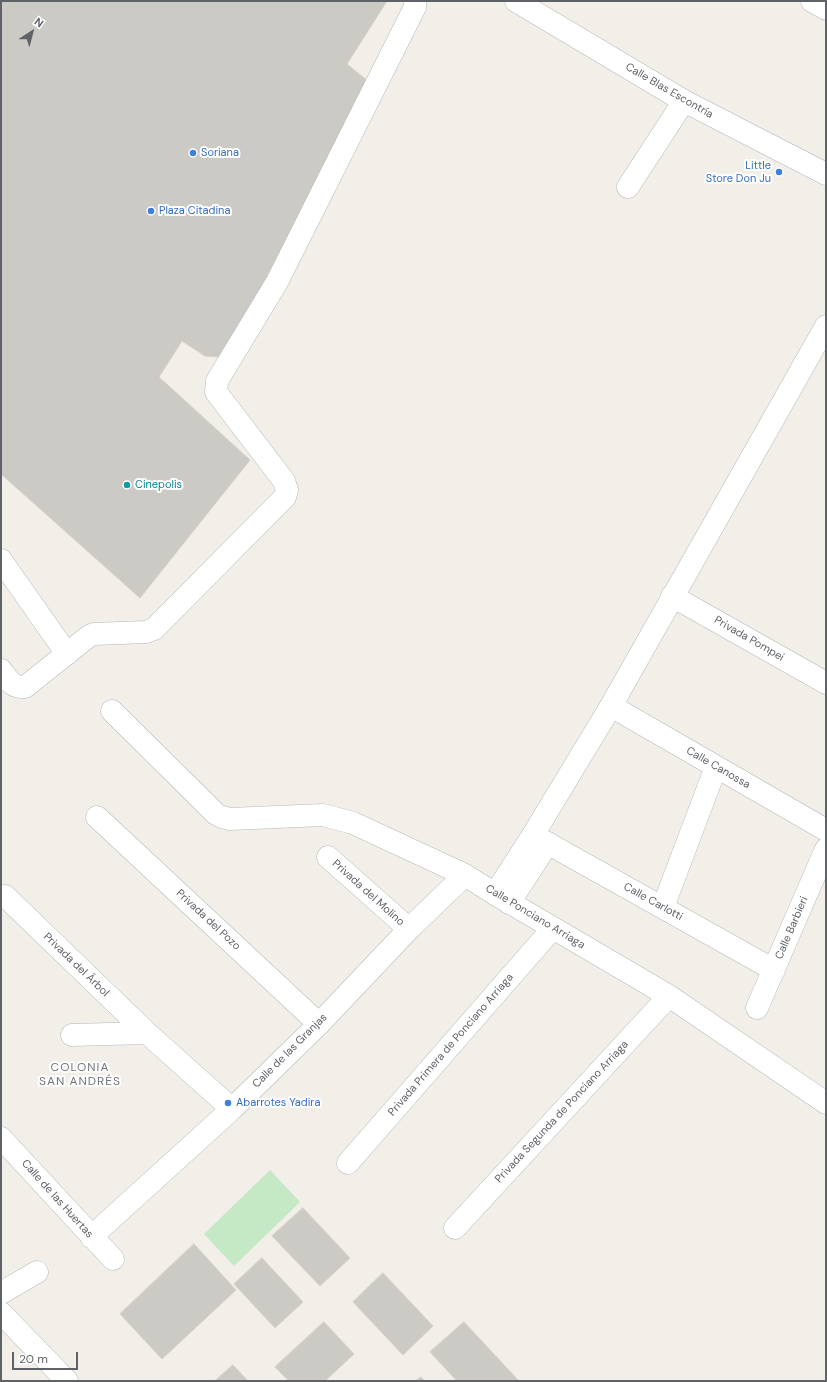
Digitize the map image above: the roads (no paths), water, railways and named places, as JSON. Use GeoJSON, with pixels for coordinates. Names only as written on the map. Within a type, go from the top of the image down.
{"type":"FeatureCollection","features":[{"type":"Feature","properties":{"kind":"street"},"geometry":{"type":"LineString","coordinates":[[1,670],[11,684],[17,688],[25,687],[89,636],[94,634],[146,632],[154,629],[285,497],[287,490],[284,481],[216,392],[216,381],[277,282],[416,7],[415,1]]}},
{"type":"Feature","properties":{"kind":"street","name":"Calle Blas Escontría"},"geometry":{"type":"LineString","coordinates":[[516,1],[684,101],[826,174]]}},
{"type":"Feature","properties":{"kind":"street"},"geometry":{"type":"LineString","coordinates":[[812,1],[826,9]]}},
{"type":"Feature","properties":{"kind":"street"},"geometry":{"type":"LineString","coordinates":[[628,187],[684,101]]}},
{"type":"Feature","properties":{"kind":"street"},"geometry":{"type":"LineString","coordinates":[[502,899],[540,839],[672,596],[826,326]]}},
{"type":"Feature","properties":{"kind":"street"},"geometry":{"type":"LineString","coordinates":[[1,560],[67,654]]}},
{"type":"Feature","properties":{"kind":"street","name":"Privada Pompei"},"geometry":{"type":"LineString","coordinates":[[672,596],[826,683]]}},
{"type":"Feature","properties":{"kind":"street","name":"Calle Canossa"},"geometry":{"type":"LineString","coordinates":[[611,706],[826,830]]}},
{"type":"Feature","properties":{"kind":"street","name":"Calle Ponciano Arriaga"},"geometry":{"type":"LineString","coordinates":[[112,711],[216,814],[230,819],[322,815],[353,823],[465,875],[502,899],[669,996],[826,1103]]}},
{"type":"Feature","properties":{"kind":"street"},"geometry":{"type":"LineString","coordinates":[[663,907],[716,767]]}},
{"type":"Feature","properties":{"kind":"street","name":"Privada del Pozo"},"geometry":{"type":"LineString","coordinates":[[97,817],[318,1024]]}},
{"type":"Feature","properties":{"kind":"street","name":"Calle Carlotti"},"geometry":{"type":"LineString","coordinates":[[540,839],[774,970]]}},
{"type":"Feature","properties":{"kind":"street","name":"Calle Barbieri"},"geometry":{"type":"LineString","coordinates":[[757,1008],[826,849]]}},
{"type":"Feature","properties":{"kind":"street","name":"Privada del Molino"},"geometry":{"type":"LineString","coordinates":[[328,856],[409,929]]}},
{"type":"Feature","properties":{"kind":"street","name":"Calle de las Granjas"},"geometry":{"type":"LineString","coordinates":[[91,1237],[232,1108],[318,1024],[409,929],[465,875]]}},
{"type":"Feature","properties":{"kind":"street","name":"Privada del Árbol"},"geometry":{"type":"LineString","coordinates":[[5,896],[148,1033],[232,1108]]}},
{"type":"Feature","properties":{"kind":"street","name":"Privada Primera de Ponciano Arriaga"},"geometry":{"type":"LineString","coordinates":[[348,1163],[553,928]]}},
{"type":"Feature","properties":{"kind":"street","name":"Privada Segunda de Ponciano Arriaga"},"geometry":{"type":"LineString","coordinates":[[456,1228],[669,996]]}},
{"type":"Feature","properties":{"kind":"street"},"geometry":{"type":"LineString","coordinates":[[72,1035],[148,1033]]}},
{"type":"Feature","properties":{"kind":"street","name":"Calle de las Huertas"},"geometry":{"type":"LineString","coordinates":[[1,1138],[91,1237],[113,1259]]}},
{"type":"Feature","properties":{"kind":"street"},"geometry":{"type":"LineString","coordinates":[[1,1293],[37,1272]]}},
{"type":"Feature","properties":{"kind":"street"},"geometry":{"type":"LineString","coordinates":[[1,1313],[67,1381]]}},
{"type":"Feature","properties":{"kind":"place","name":"Soriana"},"geometry":{"type":"Point","coordinates":[193,153]}},
{"type":"Feature","properties":{"kind":"place","name":"Little Store Don Ju"},"geometry":{"type":"Point","coordinates":[779,172]}},
{"type":"Feature","properties":{"kind":"place","name":"Plaza Citadina"},"geometry":{"type":"Point","coordinates":[151,211]}},
{"type":"Feature","properties":{"kind":"place","name":"Cinepolis"},"geometry":{"type":"Point","coordinates":[127,485]}},
{"type":"Feature","properties":{"kind":"place","name":"Abarrotes Yadira"},"geometry":{"type":"Point","coordinates":[228,1103]}},
{"type":"Feature","properties":{"kind":"district","name":"COLONIA SAN ANDRÉS"},"geometry":{"type":"Point","coordinates":[80,1075]}}]}
